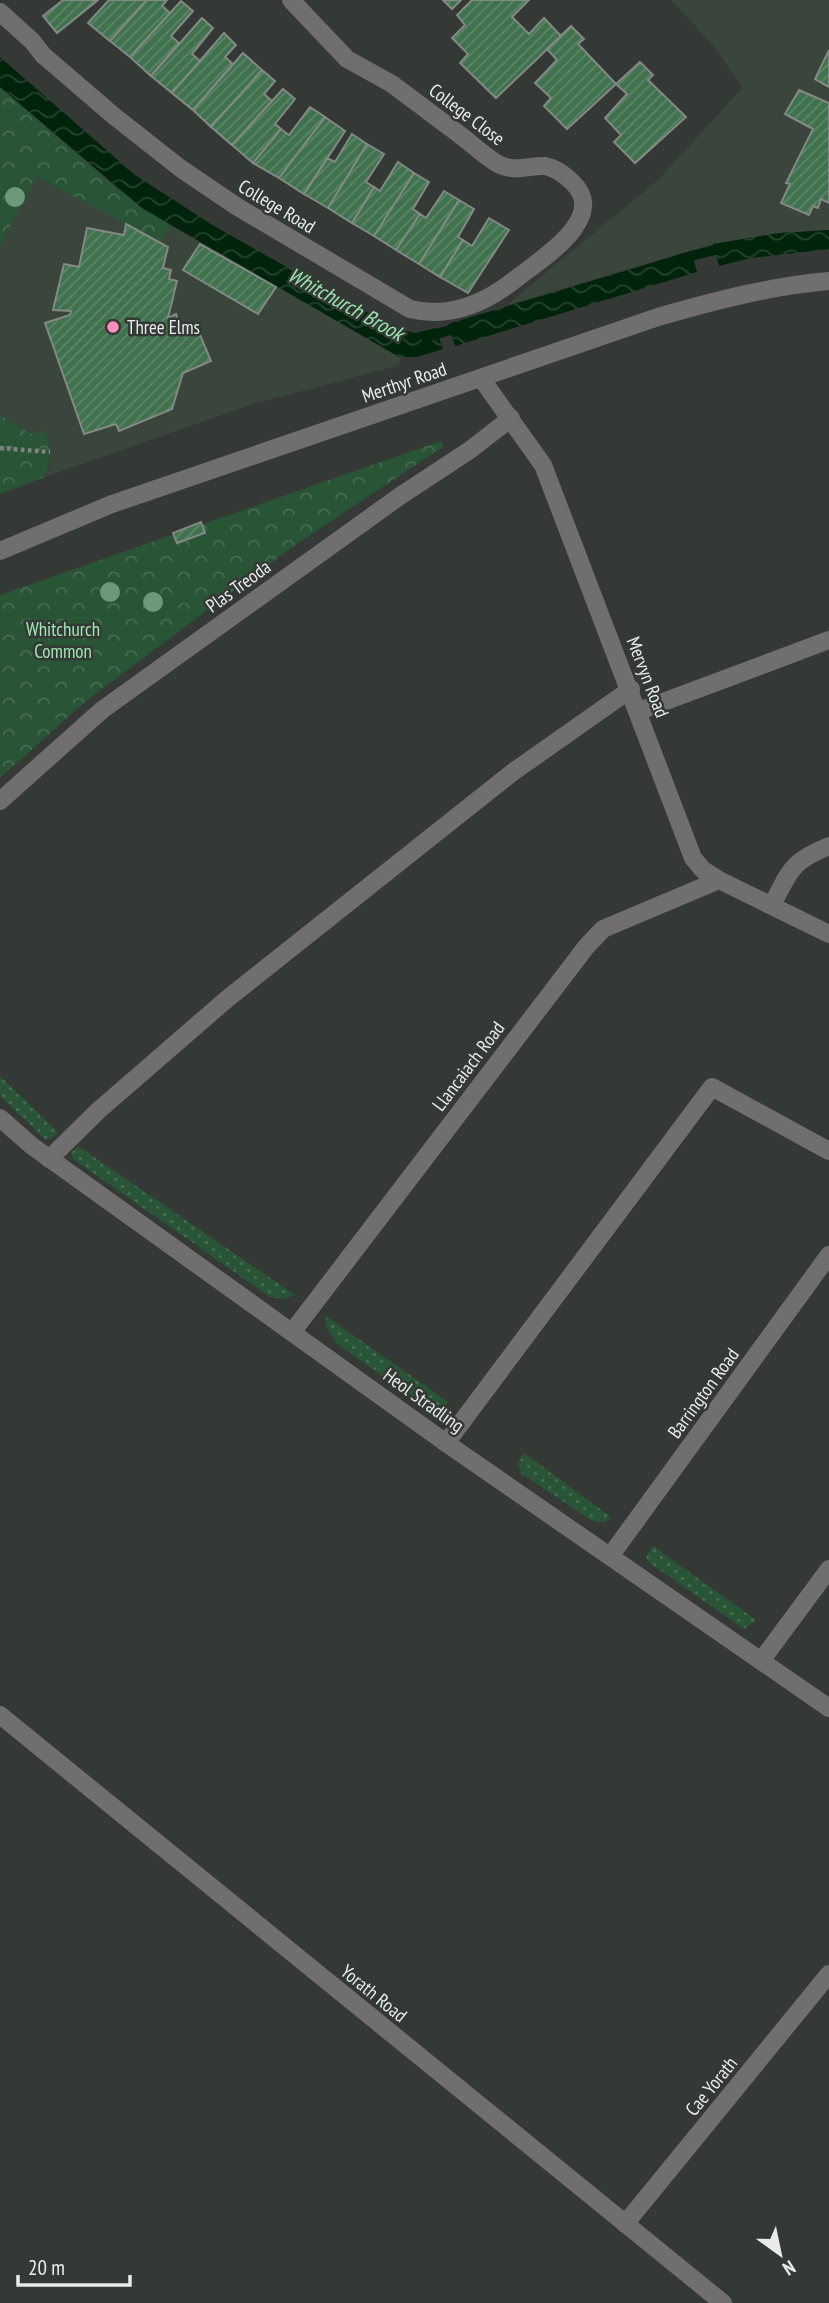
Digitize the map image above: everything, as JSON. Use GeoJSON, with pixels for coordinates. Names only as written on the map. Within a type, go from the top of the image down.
{"type":"FeatureCollection","features":[{"type":"Feature","properties":{"kind":"street","name":"College Close"},"geometry":{"type":"LineString","coordinates":[[291,0],[347,60],[392,84],[500,165],[524,170],[544,166],[563,173],[576,186],[582,203],[580,222],[563,242]]}},
{"type":"Feature","properties":{"kind":"street","name":"College Road"},"geometry":{"type":"LineString","coordinates":[[0,12],[32,41],[43,55],[114,117],[180,168],[236,206],[410,309],[425,313],[442,312],[466,308],[496,295],[563,242]]}},
{"type":"Feature","properties":{"kind":"street","name":"Merthyr Road"},"geometry":{"type":"LineString","coordinates":[[0,551],[112,504],[658,317],[719,299],[780,286],[829,281]]}},
{"type":"Feature","properties":{"kind":"street","name":"Mervyn Road"},"geometry":{"type":"LineString","coordinates":[[481,378],[543,465],[694,858],[703,870],[719,880],[829,934]]}},
{"type":"Feature","properties":{"kind":"street","name":"Plas Treoda"},"geometry":{"type":"LineString","coordinates":[[0,801],[102,710],[400,496],[470,450],[511,418]]}},
{"type":"Feature","properties":{"kind":"street"},"geometry":{"type":"LineString","coordinates":[[639,711],[829,640]]}},
{"type":"Feature","properties":{"kind":"street"},"geometry":{"type":"LineString","coordinates":[[49,1159],[99,1110],[227,999],[513,772],[631,689]]}},
{"type":"Feature","properties":{"kind":"street"},"geometry":{"type":"LineString","coordinates":[[772,905],[789,873],[799,861],[829,846]]}},
{"type":"Feature","properties":{"kind":"street","name":"Llancaiach Road"},"geometry":{"type":"LineString","coordinates":[[293,1331],[586,947],[603,929],[719,880]]}},
{"type":"Feature","properties":{"kind":"street"},"geometry":{"type":"LineString","coordinates":[[446,1443],[712,1087],[829,1151]]}},
{"type":"Feature","properties":{"kind":"street","name":"Heol Stradling"},"geometry":{"type":"LineString","coordinates":[[0,1118],[49,1159],[446,1443],[829,1708]]}},
{"type":"Feature","properties":{"kind":"street","name":"Barrington Road"},"geometry":{"type":"LineString","coordinates":[[611,1555],[829,1255]]}},
{"type":"Feature","properties":{"kind":"street"},"geometry":{"type":"LineString","coordinates":[[761,1661],[829,1569]]}},
{"type":"Feature","properties":{"kind":"street","name":"Yorath Road"},"geometry":{"type":"LineString","coordinates":[[0,1715],[722,2303]]}},
{"type":"Feature","properties":{"kind":"street","name":"Cae Yorath"},"geometry":{"type":"LineString","coordinates":[[625,2224],[829,1974]]}},
{"type":"Feature","properties":{"kind":"path"},"geometry":{"type":"LineString","coordinates":[[0,448],[50,452]]}},
{"type":"Feature","properties":{"kind":"shaded area"},"geometry":{"type":"Polygon","coordinates":[[[671,0],[829,0],[829,230],[779,233],[713,244],[507,305],[659,179],[743,87],[710,42],[671,0]]]}},
{"type":"Feature","properties":{"kind":"shaded area"},"geometry":{"type":"Polygon","coordinates":[[[37,176],[160,242],[171,226],[402,358],[397,366],[253,404],[45,477],[49,467],[50,444],[46,431],[31,434],[0,415],[0,246],[37,176]]]}},
{"type":"Feature","properties":{"kind":"green space"},"geometry":{"type":"Polygon","coordinates":[[[0,87],[119,190],[171,226],[160,242],[37,177],[0,246],[0,87]]]}},
{"type":"Feature","properties":{"kind":"green space"},"geometry":{"type":"Polygon","coordinates":[[[0,415],[31,434],[46,430],[50,454],[45,477],[0,494],[0,415]]]}},
{"type":"Feature","properties":{"kind":"green space","name":"Whitchurch Common"},"geometry":{"type":"Polygon","coordinates":[[[441,441],[444,446],[291,548],[86,701],[0,778],[0,595],[441,441]]]}},
{"type":"Feature","properties":{"kind":"green space"},"geometry":{"type":"Polygon","coordinates":[[[0,1076],[58,1132],[52,1138],[45,1139],[0,1096],[0,1076]]]}},
{"type":"Feature","properties":{"kind":"green space"},"geometry":{"type":"Polygon","coordinates":[[[78,1146],[295,1295],[283,1299],[270,1297],[73,1159],[71,1153],[78,1146]]]}},
{"type":"Feature","properties":{"kind":"green space"},"geometry":{"type":"Polygon","coordinates":[[[326,1316],[448,1402],[439,1415],[338,1345],[326,1327],[326,1316]]]}},
{"type":"Feature","properties":{"kind":"green space"},"geometry":{"type":"Polygon","coordinates":[[[524,1453],[611,1517],[605,1522],[592,1521],[522,1474],[518,1464],[524,1453]]]}},
{"type":"Feature","properties":{"kind":"green space"},"geometry":{"type":"Polygon","coordinates":[[[653,1546],[756,1620],[744,1629],[648,1562],[646,1556],[653,1546]]]}},
{"type":"Feature","properties":{"kind":"water"},"geometry":{"type":"Polygon","coordinates":[[[0,57],[135,175],[214,226],[397,329],[415,333],[436,328],[443,349],[417,357],[399,357],[142,208],[0,87],[0,57]]]}},
{"type":"Feature","properties":{"kind":"water"},"geometry":{"type":"Polygon","coordinates":[[[829,230],[829,249],[751,258],[719,266],[713,244],[779,233],[829,230]]]}},
{"type":"Feature","properties":{"kind":"water"},"geometry":{"type":"Polygon","coordinates":[[[691,251],[697,272],[455,346],[448,324],[691,251]]]}},
{"type":"Feature","properties":{"kind":"building"},"geometry":{"type":"Polygon","coordinates":[[[63,0],[98,0],[57,33],[43,16],[63,0]]]}},
{"type":"Feature","properties":{"kind":"building"},"geometry":{"type":"Polygon","coordinates":[[[109,0],[147,0],[110,41],[88,23],[109,0]]]}},
{"type":"Feature","properties":{"kind":"building"},"geometry":{"type":"Polygon","coordinates":[[[147,0],[167,0],[162,6],[170,13],[130,57],[110,41],[147,0]]]}},
{"type":"Feature","properties":{"kind":"building"},"geometry":{"type":"Polygon","coordinates":[[[443,0],[461,0],[452,9],[443,0]]]}},
{"type":"Feature","properties":{"kind":"building"},"geometry":{"type":"Polygon","coordinates":[[[472,0],[529,0],[512,17],[529,34],[544,18],[561,36],[496,98],[460,63],[468,54],[452,38],[465,25],[457,15],[472,0]]]}},
{"type":"Feature","properties":{"kind":"building"},"geometry":{"type":"Polygon","coordinates":[[[181,1],[193,11],[171,36],[179,43],[151,76],[130,57],[181,1]]]}},
{"type":"Feature","properties":{"kind":"building"},"geometry":{"type":"Polygon","coordinates":[[[202,18],[213,28],[192,54],[200,61],[172,93],[151,76],[202,18]]]}},
{"type":"Feature","properties":{"kind":"building"},"geometry":{"type":"Polygon","coordinates":[[[571,26],[584,39],[578,44],[616,84],[567,129],[544,106],[551,98],[535,83],[557,60],[547,49],[571,26]]]}},
{"type":"Feature","properties":{"kind":"building"},"geometry":{"type":"Polygon","coordinates":[[[224,33],[236,45],[225,57],[233,64],[193,110],[172,93],[224,33]]]}},
{"type":"Feature","properties":{"kind":"building"},"geometry":{"type":"Polygon","coordinates":[[[829,50],[829,87],[815,79],[829,50]]]}},
{"type":"Feature","properties":{"kind":"building"},"geometry":{"type":"Polygon","coordinates":[[[243,53],[262,70],[211,127],[193,110],[243,53]]]}},
{"type":"Feature","properties":{"kind":"building"},"geometry":{"type":"Polygon","coordinates":[[[640,62],[653,75],[648,80],[686,117],[635,163],[614,142],[621,135],[605,118],[627,94],[616,84],[640,62]]]}},
{"type":"Feature","properties":{"kind":"building"},"geometry":{"type":"Polygon","coordinates":[[[262,70],[275,81],[264,94],[272,101],[232,145],[211,127],[262,70]]]}},
{"type":"Feature","properties":{"kind":"building"},"geometry":{"type":"Polygon","coordinates":[[[283,89],[295,99],[275,124],[281,129],[253,163],[232,145],[283,89]]]}},
{"type":"Feature","properties":{"kind":"building"},"geometry":{"type":"Polygon","coordinates":[[[799,90],[829,103],[829,203],[821,199],[818,208],[813,206],[809,215],[781,203],[790,184],[786,183],[813,129],[785,114],[799,90]]]}},
{"type":"Feature","properties":{"kind":"building"},"geometry":{"type":"Polygon","coordinates":[[[310,107],[325,117],[279,178],[253,163],[281,129],[289,135],[310,107]]]}},
{"type":"Feature","properties":{"kind":"building"},"geometry":{"type":"Polygon","coordinates":[[[325,117],[345,131],[304,194],[279,178],[325,117]]]}},
{"type":"Feature","properties":{"kind":"building"},"geometry":{"type":"Polygon","coordinates":[[[352,134],[367,144],[328,208],[304,194],[327,158],[335,162],[352,134]]]}},
{"type":"Feature","properties":{"kind":"building"},"geometry":{"type":"Polygon","coordinates":[[[367,144],[384,154],[366,182],[374,187],[352,223],[328,208],[367,144]]]}},
{"type":"Feature","properties":{"kind":"building"},"geometry":{"type":"Polygon","coordinates":[[[398,162],[414,173],[374,236],[352,223],[374,187],[380,191],[398,162]]]}},
{"type":"Feature","properties":{"kind":"building"},"geometry":{"type":"Polygon","coordinates":[[[414,173],[429,182],[413,209],[420,214],[396,250],[374,236],[414,173]]]}},
{"type":"Feature","properties":{"kind":"building"},"geometry":{"type":"Polygon","coordinates":[[[444,191],[459,200],[419,264],[396,250],[420,214],[426,218],[444,191]]]}},
{"type":"Feature","properties":{"kind":"building"},"geometry":{"type":"Polygon","coordinates":[[[459,200],[474,209],[458,237],[463,240],[440,277],[419,264],[459,200]]]}},
{"type":"Feature","properties":{"kind":"building"},"geometry":{"type":"Polygon","coordinates":[[[489,218],[509,230],[468,293],[440,277],[463,240],[472,246],[489,218]]]}},
{"type":"Feature","properties":{"kind":"building","name":"Three Elms"},"geometry":{"type":"Polygon","coordinates":[[[126,224],[168,247],[163,268],[171,270],[169,279],[177,281],[168,318],[176,314],[184,336],[198,330],[211,361],[183,373],[172,409],[119,431],[116,424],[84,434],[45,323],[70,315],[71,311],[53,310],[64,264],[79,267],[87,228],[124,235],[126,224]]]}},
{"type":"Feature","properties":{"kind":"building"},"geometry":{"type":"Polygon","coordinates":[[[200,244],[276,287],[258,314],[183,270],[200,244]]]}},
{"type":"Feature","properties":{"kind":"building"},"geometry":{"type":"Polygon","coordinates":[[[201,522],[205,533],[177,543],[173,533],[201,522]]]}},
{"type":"Feature","properties":{"kind":"waterway","name":"Whitchurch Brook"},"geometry":{"type":"LineString","coordinates":[[680,259],[726,247]]}},
{"type":"Feature","properties":{"kind":"waterway","name":"Whitchurch Brook"},"geometry":{"type":"LineString","coordinates":[[426,337],[464,326]]}},
{"type":"Feature","properties":{"kind":"place","name":"Three Elms"},"geometry":{"type":"Point","coordinates":[113,327]}}]}
